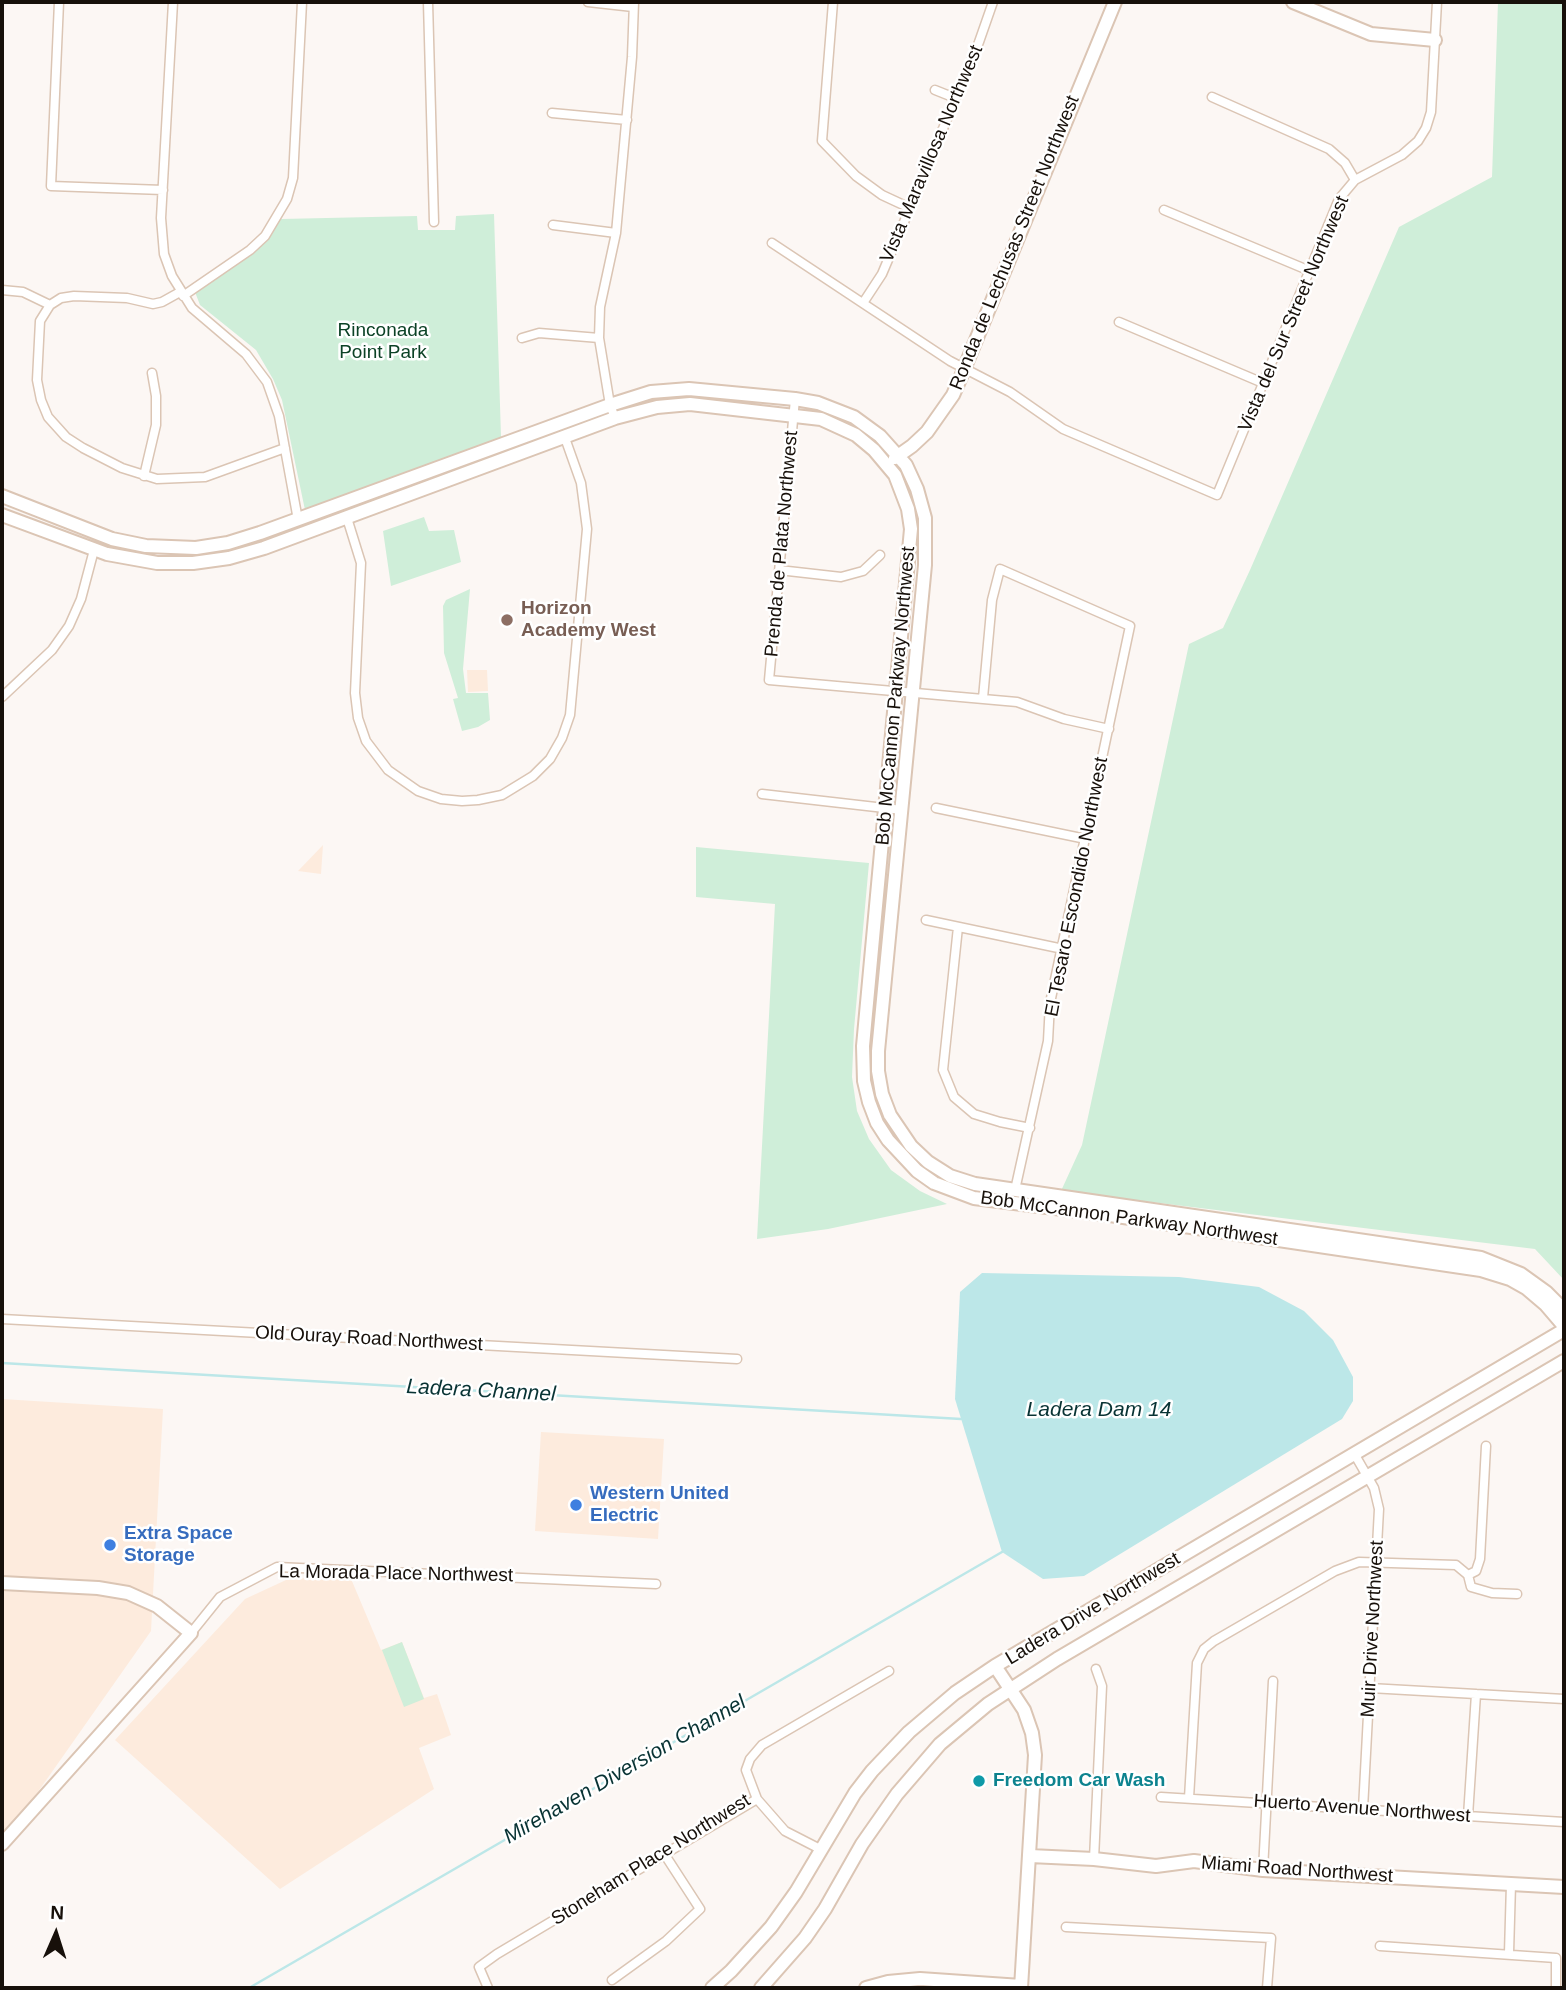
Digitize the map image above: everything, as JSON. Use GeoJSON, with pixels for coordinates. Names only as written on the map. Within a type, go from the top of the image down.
{"type":"FeatureCollection","features":[{"type":"Feature","properties":{"kind":"street"},"geometry":{"type":"LineString","coordinates":[[59,2],[51,186],[163,190]]}},
{"type":"Feature","properties":{"kind":"street"},"geometry":{"type":"LineString","coordinates":[[173,2],[162,242],[168,265],[182,294],[200,317],[246,354],[261,372],[276,404],[303,534]]}},
{"type":"Feature","properties":{"kind":"street"},"geometry":{"type":"LineString","coordinates":[[285,448],[205,477],[170,480],[144,476],[101,458],[66,437],[47,414],[37,380],[40,321],[50,304],[61,298],[75,296],[127,298],[153,304],[162,302],[182,294],[250,250],[265,236],[287,199],[292,178],[302,2]]}},
{"type":"Feature","properties":{"kind":"street"},"geometry":{"type":"LineString","coordinates":[[428,2],[435,222]]}},
{"type":"Feature","properties":{"kind":"street"},"geometry":{"type":"LineString","coordinates":[[589,2],[634,4],[632,57],[616,233],[600,307],[599,338],[610,405],[615,418]]}},
{"type":"Feature","properties":{"kind":"street"},"geometry":{"type":"LineString","coordinates":[[833,2],[822,141],[856,176],[882,195],[910,208]]}},
{"type":"Feature","properties":{"kind":"street","name":"Vista Maravillosa Northwest"},"geometry":{"type":"LineString","coordinates":[[863,303],[881,274],[910,208],[993,2]]}},
{"type":"Feature","properties":{"kind":"street","name":"Ronda de Lechusas Street Northwest"},"geometry":{"type":"LineString","coordinates":[[886,464],[920,440],[953,394],[1115,2]]}},
{"type":"Feature","properties":{"kind":"street"},"geometry":{"type":"LineString","coordinates":[[1293,2],[1371,34],[1435,40]]}},
{"type":"Feature","properties":{"kind":"street","name":"Vista del Sur Street Northwest"},"geometry":{"type":"LineString","coordinates":[[965,369],[1010,392],[1063,429],[1217,495],[1339,199],[1355,180],[1402,155],[1418,141],[1426,128],[1431,113],[1437,2]]}},
{"type":"Feature","properties":{"kind":"street"},"geometry":{"type":"LineString","coordinates":[[935,90],[956,98]]}},
{"type":"Feature","properties":{"kind":"street"},"geometry":{"type":"LineString","coordinates":[[1212,97],[1329,149],[1345,163],[1355,180]]}},
{"type":"Feature","properties":{"kind":"street"},"geometry":{"type":"LineString","coordinates":[[552,113],[627,120]]}},
{"type":"Feature","properties":{"kind":"street"},"geometry":{"type":"LineString","coordinates":[[1164,210],[1310,271]]}},
{"type":"Feature","properties":{"kind":"street"},"geometry":{"type":"LineString","coordinates":[[553,225],[616,233]]}},
{"type":"Feature","properties":{"kind":"street"},"geometry":{"type":"LineString","coordinates":[[772,243],[965,369]]}},
{"type":"Feature","properties":{"kind":"street"},"geometry":{"type":"LineString","coordinates":[[2,290],[23,292],[50,304]]}},
{"type":"Feature","properties":{"kind":"street"},"geometry":{"type":"LineString","coordinates":[[1119,322],[1263,383]]}},
{"type":"Feature","properties":{"kind":"street"},"geometry":{"type":"LineString","coordinates":[[522,338],[538,333],[599,338]]}},
{"type":"Feature","properties":{"kind":"street"},"geometry":{"type":"LineString","coordinates":[[144,476],[156,425],[157,401],[152,373]]}},
{"type":"Feature","properties":{"kind":"street","name":"Bob McCannon Parkway Northwest"},"geometry":{"type":"LineString","coordinates":[[2,496],[99,535],[146,546],[196,548],[244,539],[651,392],[679,390],[795,399],[818,403],[854,417],[880,436],[899,455],[917,489],[926,531],[914,693],[878,1051],[882,1094],[900,1132],[928,1162],[950,1176],[975,1184],[1480,1258],[1521,1274],[1546,1292],[1564,1310]]}},
{"type":"Feature","properties":{"kind":"street","name":"Prenda de Plata Northwest"},"geometry":{"type":"LineString","coordinates":[[795,399],[769,680],[1017,702],[1064,719],[1109,729]]}},
{"type":"Feature","properties":{"kind":"street","name":"Bob McCannon Parkway Northwest"},"geometry":{"type":"LineString","coordinates":[[2,514],[94,550],[140,561],[193,563],[247,553],[615,418],[657,407],[690,404],[821,419],[856,435],[895,475],[905,500],[911,529],[863,1046],[864,1082],[877,1123],[900,1156],[917,1171],[944,1187],[974,1198],[1103,1213],[1481,1270],[1510,1279],[1526,1288],[1546,1305],[1564,1328]]}},
{"type":"Feature","properties":{"kind":"street"},"geometry":{"type":"LineString","coordinates":[[341,504],[359,552],[362,575],[355,693],[362,729],[379,761],[397,779],[418,791],[454,801],[490,798],[523,784],[550,759],[567,727],[572,703],[587,529],[581,483],[560,423]]}},
{"type":"Feature","properties":{"kind":"street"},"geometry":{"type":"LineString","coordinates":[[2,697],[52,650],[69,626],[81,599],[99,535]]}},
{"type":"Feature","properties":{"kind":"street"},"geometry":{"type":"LineString","coordinates":[[779,570],[841,577],[863,571],[880,555]]}},
{"type":"Feature","properties":{"kind":"street","name":"El Tesaro Escondido Northwest"},"geometry":{"type":"LineString","coordinates":[[983,698],[992,600],[1000,569],[1129,626],[1050,1003],[1048,1041],[1015,1190]]}},
{"type":"Feature","properties":{"kind":"street"},"geometry":{"type":"LineString","coordinates":[[762,794],[902,810]]}},
{"type":"Feature","properties":{"kind":"street"},"geometry":{"type":"LineString","coordinates":[[936,808],[1086,839]]}},
{"type":"Feature","properties":{"kind":"street"},"geometry":{"type":"LineString","coordinates":[[926,920],[1063,949]]}},
{"type":"Feature","properties":{"kind":"street"},"geometry":{"type":"LineString","coordinates":[[958,927],[943,1070],[954,1097],[974,1114],[1030,1128]]}},
{"type":"Feature","properties":{"kind":"street","name":"Old Ouray Road Northwest"},"geometry":{"type":"LineString","coordinates":[[2,1319],[737,1359]]}},
{"type":"Feature","properties":{"kind":"street","name":"Ladera Drive Northwest"},"geometry":{"type":"LineString","coordinates":[[712,1988],[771,1927],[822,1850],[855,1793],[887,1754],[932,1711],[995,1666],[1355,1455],[1564,1328]]}},
{"type":"Feature","properties":{"kind":"street","name":"Ladera Drive Northwest"},"geometry":{"type":"LineString","coordinates":[[761,1988],[805,1938],[876,1823],[918,1767],[964,1723],[1010,1689],[1069,1652],[1564,1361]]}},
{"type":"Feature","properties":{"kind":"street"},"geometry":{"type":"LineString","coordinates":[[1468,1575],[1476,1571],[1480,1559],[1486,1446]]}},
{"type":"Feature","properties":{"kind":"street","name":"Muir Drive Northwest"},"geometry":{"type":"LineString","coordinates":[[1355,1455],[1374,1488],[1379,1509],[1363,1809]]}},
{"type":"Feature","properties":{"kind":"street"},"geometry":{"type":"LineString","coordinates":[[1189,1798],[1197,1663],[1204,1648],[1335,1571],[1359,1562],[1457,1565],[1468,1575],[1471,1587],[1480,1591],[1517,1594]]}},
{"type":"Feature","properties":{"kind":"street","name":"La Morada Place Northwest"},"geometry":{"type":"LineString","coordinates":[[2,1844],[220,1597],[277,1567],[656,1584]]}},
{"type":"Feature","properties":{"kind":"street"},"geometry":{"type":"LineString","coordinates":[[2,1583],[98,1588],[128,1593],[157,1606],[191,1633]]}},
{"type":"Feature","properties":{"kind":"street"},"geometry":{"type":"LineString","coordinates":[[866,1988],[888,1982],[920,1979],[951,1985],[1021,1987],[1035,1755],[1032,1733],[1024,1710],[995,1666]]}},
{"type":"Feature","properties":{"kind":"street"},"geometry":{"type":"LineString","coordinates":[[1094,1859],[1102,1686],[1096,1669]]}},
{"type":"Feature","properties":{"kind":"street","name":"Stoneham Place Northwest"},"geometry":{"type":"LineString","coordinates":[[488,1988],[480,1967],[497,1954],[757,1799],[746,1770],[750,1759],[762,1745],[889,1671]]}},
{"type":"Feature","properties":{"kind":"street"},"geometry":{"type":"LineString","coordinates":[[1263,1870],[1273,1681]]}},
{"type":"Feature","properties":{"kind":"street"},"geometry":{"type":"LineString","coordinates":[[1370,1688],[1564,1699]]}},
{"type":"Feature","properties":{"kind":"street"},"geometry":{"type":"LineString","coordinates":[[1468,1816],[1476,1694]]}},
{"type":"Feature","properties":{"kind":"street","name":"Huerto Avenue Northwest"},"geometry":{"type":"LineString","coordinates":[[1161,1797],[1564,1822]]}},
{"type":"Feature","properties":{"kind":"street"},"geometry":{"type":"LineString","coordinates":[[757,1799],[785,1831],[822,1850]]}},
{"type":"Feature","properties":{"kind":"street"},"geometry":{"type":"LineString","coordinates":[[612,1980],[666,1941],[700,1909],[665,1855]]}},
{"type":"Feature","properties":{"kind":"street","name":"Miami Road Northwest"},"geometry":{"type":"LineString","coordinates":[[1030,1856],[1156,1866],[1194,1861],[1263,1870],[1564,1887]]}},
{"type":"Feature","properties":{"kind":"street"},"geometry":{"type":"LineString","coordinates":[[1509,1953],[1511,1884]]}},
{"type":"Feature","properties":{"kind":"street"},"geometry":{"type":"LineString","coordinates":[[1066,1927],[1271,1938],[1268,1988]]}},
{"type":"Feature","properties":{"kind":"street"},"geometry":{"type":"LineString","coordinates":[[1380,1946],[1556,1958],[1556,1988]]}},
{"type":"Feature","properties":{"kind":"shaded area"},"geometry":{"type":"Polygon","coordinates":[[[467,670],[487,670],[488,691],[468,692],[467,670]]]}},
{"type":"Feature","properties":{"kind":"shaded area"},"geometry":{"type":"Polygon","coordinates":[[[323,845],[321,874],[298,871],[323,845]]]}},
{"type":"Feature","properties":{"kind":"shaded area"},"geometry":{"type":"Polygon","coordinates":[[[2,1399],[163,1409],[151,1631],[2,1843],[2,1399]]]}},
{"type":"Feature","properties":{"kind":"shaded area"},"geometry":{"type":"Polygon","coordinates":[[[541,1432],[664,1439],[658,1539],[535,1531],[541,1432]]]}},
{"type":"Feature","properties":{"kind":"shaded area"},"geometry":{"type":"Polygon","coordinates":[[[349,1574],[381,1650],[402,1642],[424,1698],[437,1694],[451,1735],[419,1748],[434,1789],[280,1889],[115,1740],[245,1599],[286,1580],[349,1574]]]}},
{"type":"Feature","properties":{"kind":"green space"},"geometry":{"type":"Polygon","coordinates":[[[1498,2],[1564,2],[1564,1280],[1535,1249],[1061,1191],[1082,1145],[1189,644],[1223,628],[1399,227],[1492,177],[1498,2]]]}},
{"type":"Feature","properties":{"kind":"green space","name":"Rinconada Point Park"},"geometry":{"type":"Polygon","coordinates":[[[494,214],[501,437],[305,510],[282,400],[273,379],[256,350],[200,305],[195,292],[252,253],[281,219],[417,216],[418,230],[455,230],[456,216],[494,214]]]}},
{"type":"Feature","properties":{"kind":"green space"},"geometry":{"type":"Polygon","coordinates":[[[424,517],[429,531],[454,530],[461,562],[391,586],[383,531],[424,517]]]}},
{"type":"Feature","properties":{"kind":"green space"},"geometry":{"type":"Polygon","coordinates":[[[470,589],[463,669],[466,693],[488,693],[490,720],[478,727],[462,731],[453,699],[458,698],[444,653],[443,606],[446,600],[470,589]]]}},
{"type":"Feature","properties":{"kind":"green space"},"geometry":{"type":"Polygon","coordinates":[[[696,847],[869,863],[854,1029],[852,1077],[857,1111],[869,1139],[891,1170],[920,1191],[947,1204],[828,1229],[757,1239],[775,904],[696,897],[696,847]]]}},
{"type":"Feature","properties":{"kind":"green space"},"geometry":{"type":"Polygon","coordinates":[[[402,1642],[424,1699],[404,1707],[382,1650],[402,1642]]]}},
{"type":"Feature","properties":{"kind":"water","name":"Ladera Dam 14"},"geometry":{"type":"Polygon","coordinates":[[[982,1273],[1179,1277],[1259,1287],[1304,1311],[1333,1340],[1353,1377],[1353,1401],[1342,1419],[1084,1576],[1043,1579],[1002,1552],[955,1399],[960,1292],[982,1273]]]}},
{"type":"Feature","properties":{"kind":"waterway","name":"Ladera Channel"},"geometry":{"type":"LineString","coordinates":[[2,1363],[961,1419]]}},
{"type":"Feature","properties":{"kind":"waterway","name":"Mirehaven Diversion Channel"},"geometry":{"type":"LineString","coordinates":[[249,1988],[1002,1552]]}},
{"type":"Feature","properties":{"kind":"place","name":"Horizon Academy West"},"geometry":{"type":"Point","coordinates":[507,620]}},
{"type":"Feature","properties":{"kind":"place","name":"Western United Electric"},"geometry":{"type":"Point","coordinates":[576,1505]}},
{"type":"Feature","properties":{"kind":"place","name":"Extra Space Storage"},"geometry":{"type":"Point","coordinates":[110,1545]}},
{"type":"Feature","properties":{"kind":"place","name":"Freedom Car Wash"},"geometry":{"type":"Point","coordinates":[979,1781]}}]}
